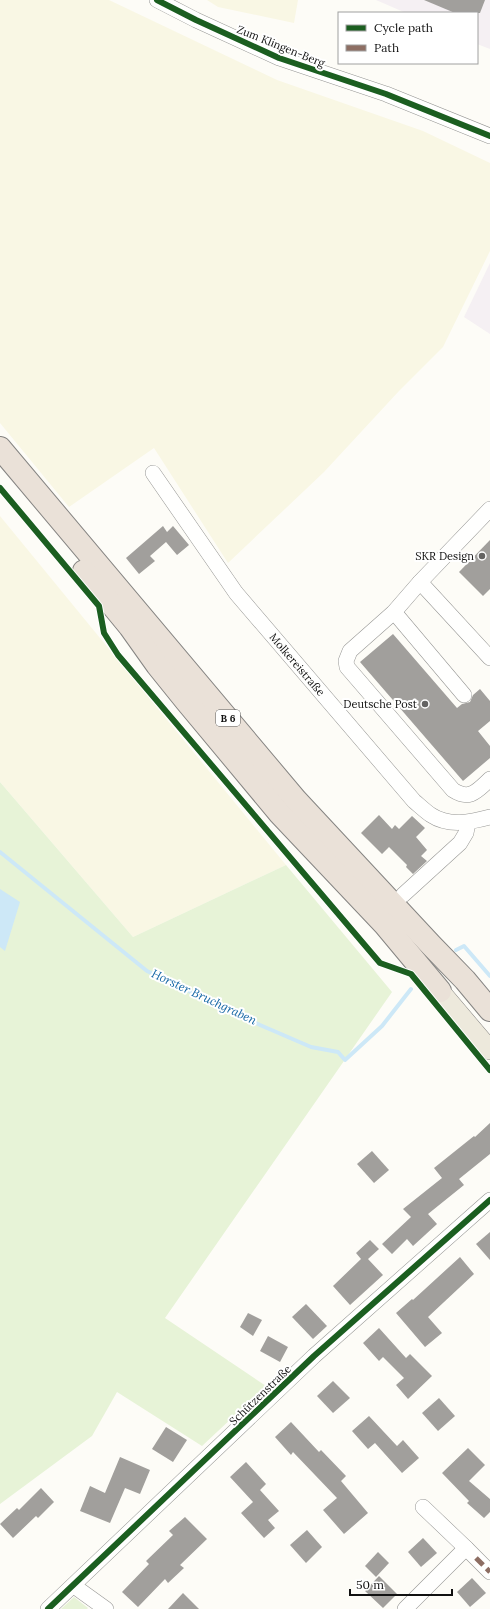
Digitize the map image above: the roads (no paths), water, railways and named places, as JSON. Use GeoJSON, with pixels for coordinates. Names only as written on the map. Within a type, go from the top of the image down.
{"type":"FeatureCollection","features":[{"type":"Feature","properties":{"kind":"highway","name":"B 6"},"geometry":{"type":"LineString","coordinates":[[0,448],[296,800],[465,980],[490,1010]]}},
{"type":"Feature","properties":{"kind":"highway","name":"B 6"},"geometry":{"type":"LineString","coordinates":[[0,470],[130,627],[181,695],[280,814],[385,925],[440,991]]}},
{"type":"Feature","properties":{"kind":"main road","name":"B 6"},"geometry":{"type":"LineString","coordinates":[[440,991],[490,1050]]}},
{"type":"Feature","properties":{"kind":"street","name":"Zum Klingen-Berg"},"geometry":{"type":"LineString","coordinates":[[158,0],[196,20],[279,58],[386,94],[490,136]]}},
{"type":"Feature","properties":{"kind":"street","name":"Molkereistraße"},"geometry":{"type":"LineString","coordinates":[[153,473],[236,593],[414,801],[432,816],[448,822],[468,823],[490,817]]}},
{"type":"Feature","properties":{"kind":"street"},"geometry":{"type":"LineString","coordinates":[[490,509],[420,582],[394,612],[350,651],[346,661],[346,667],[452,790],[461,795],[473,794],[490,779]]}},
{"type":"Feature","properties":{"kind":"street"},"geometry":{"type":"LineString","coordinates":[[420,582],[490,658]]}},
{"type":"Feature","properties":{"kind":"street"},"geometry":{"type":"LineString","coordinates":[[394,612],[464,695]]}},
{"type":"Feature","properties":{"kind":"street"},"geometry":{"type":"LineString","coordinates":[[403,895],[460,843],[466,833],[468,823]]}},
{"type":"Feature","properties":{"kind":"street","name":"Schützenstraße"},"geometry":{"type":"LineString","coordinates":[[48,1609],[74,1586],[116,1543],[229,1438],[314,1356],[490,1200]]}},
{"type":"Feature","properties":{"kind":"street"},"geometry":{"type":"LineString","coordinates":[[423,1507],[490,1572]]}},
{"type":"Feature","properties":{"kind":"street"},"geometry":{"type":"LineString","coordinates":[[405,1609],[471,1553]]}},
{"type":"Feature","properties":{"kind":"street"},"geometry":{"type":"LineString","coordinates":[[74,1586],[106,1609]]}},
{"type":"Feature","properties":{"kind":"water"},"geometry":{"type":"Polygon","coordinates":[[[0,889],[20,902],[5,951],[0,947],[0,889]]]}},
{"type":"Feature","properties":{"kind":"waterway","name":"Horster Bruchgraben"},"geometry":{"type":"LineString","coordinates":[[0,852],[147,971],[260,1025],[311,1047],[338,1052],[345,1060],[382,1026],[411,989]]}},
{"type":"Feature","properties":{"kind":"waterway","name":"Horster Bruchgraben"},"geometry":{"type":"LineString","coordinates":[[456,950],[464,946],[490,976]]}},
{"type":"Feature","properties":{"kind":"place","name":"SKR Design"},"geometry":{"type":"Point","coordinates":[482,556]}},
{"type":"Feature","properties":{"kind":"place","name":"Deutsche Post"},"geometry":{"type":"Point","coordinates":[425,704]}}]}
